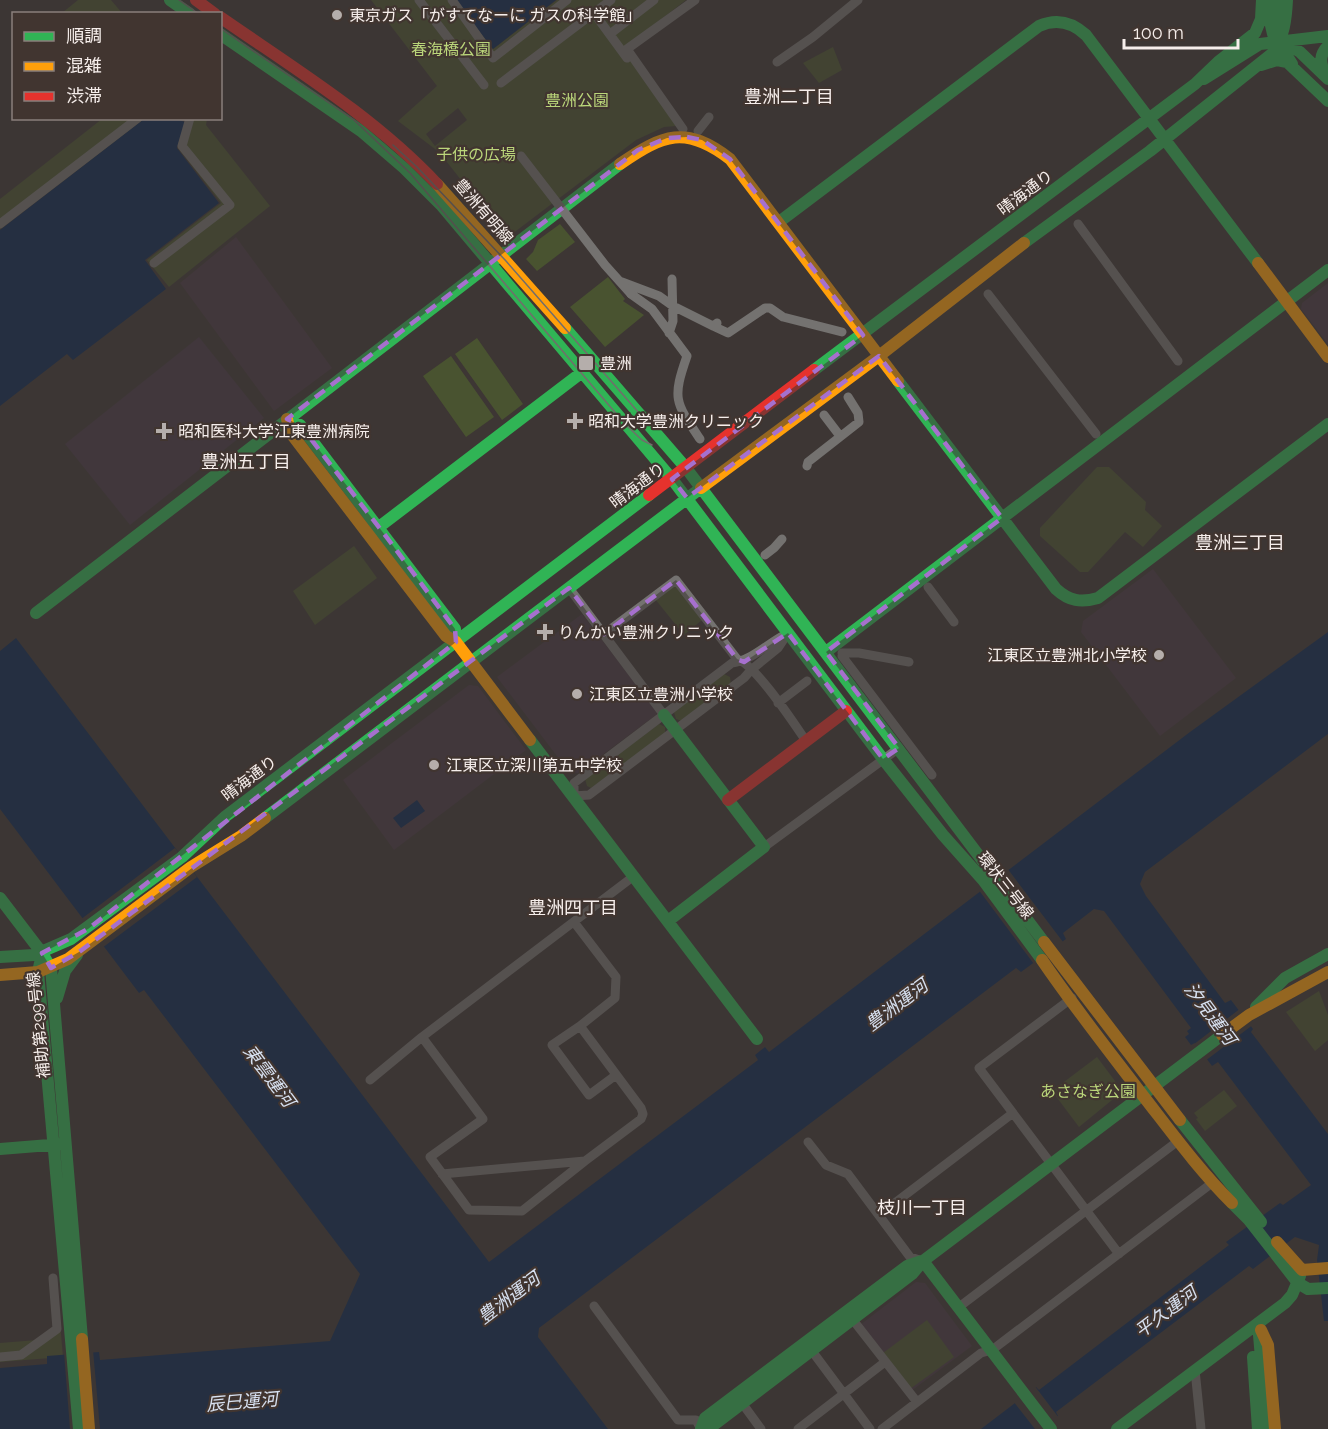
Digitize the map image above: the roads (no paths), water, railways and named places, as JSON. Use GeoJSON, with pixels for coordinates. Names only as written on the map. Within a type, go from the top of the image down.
{"type":"FeatureCollection","features":[{"type":"Feature","properties":{"kind":"main road"},"geometry":{"type":"LineString","coordinates":[[170,0],[187,12]]}},
{"type":"Feature","properties":{"kind":"main road"},"geometry":{"type":"LineString","coordinates":[[196,0],[212,12]]}},
{"type":"Feature","properties":{"kind":"main road"},"geometry":{"type":"LineString","coordinates":[[1264,0],[1277,41],[1295,68]]}},
{"type":"Feature","properties":{"kind":"main road","name":"晴海通り"},"geometry":{"type":"LineString","coordinates":[[0,975],[38,972],[51,968],[96,939],[186,862],[226,816],[1195,84],[1218,62],[1255,33],[1261,19],[1264,0]]}},
{"type":"Feature","properties":{"kind":"main road"},"geometry":{"type":"LineString","coordinates":[[1276,0],[1277,41]]}},
{"type":"Feature","properties":{"kind":"main road"},"geometry":{"type":"LineString","coordinates":[[1287,4],[1290,26],[1305,58]]}},
{"type":"Feature","properties":{"kind":"main road","name":"晴海通り"},"geometry":{"type":"LineString","coordinates":[[0,957],[42,952],[63,944],[186,862],[241,836],[687,498],[879,356],[1040,231],[1165,140],[1260,65],[1273,53],[1287,4]]}},
{"type":"Feature","properties":{"kind":"main road","name":"豊洲有明線"},"geometry":{"type":"LineString","coordinates":[[222,18],[388,135],[431,176],[686,468]]}},
{"type":"Feature","properties":{"kind":"main road"},"geometry":{"type":"LineString","coordinates":[[779,222],[1047,22],[1066,22],[1082,31],[1328,357]]}},
{"type":"Feature","properties":{"kind":"main road","name":"豊洲有明線"},"geometry":{"type":"LineString","coordinates":[[222,35],[380,146],[404,168],[441,206],[672,479]]}},
{"type":"Feature","properties":{"kind":"main road"},"geometry":{"type":"LineString","coordinates":[[1195,84],[1224,69],[1256,46],[1277,41],[1328,36]]}},
{"type":"Feature","properties":{"kind":"main road"},"geometry":{"type":"LineString","coordinates":[[1277,41],[1300,52],[1328,79]]}},
{"type":"Feature","properties":{"kind":"main road"},"geometry":{"type":"LineString","coordinates":[[1328,46],[1321,54],[1320,61],[1328,79]]}},
{"type":"Feature","properties":{"kind":"main road"},"geometry":{"type":"LineString","coordinates":[[1260,65],[1277,60],[1287,62],[1328,100]]}},
{"type":"Feature","properties":{"kind":"main road"},"geometry":{"type":"LineString","coordinates":[[36,613],[638,150],[667,138],[687,137],[702,140],[730,159],[1056,589],[1065,597],[1087,602],[1098,598],[1328,424]]}},
{"type":"Feature","properties":{"kind":"main road"},"geometry":{"type":"LineString","coordinates":[[1024,213],[1021,223],[1023,230],[1036,234],[1040,231]]}},
{"type":"Feature","properties":{"kind":"main road"},"geometry":{"type":"LineString","coordinates":[[991,238],[1003,235],[1011,239],[1012,248],[1006,258]]}},
{"type":"Feature","properties":{"kind":"main road"},"geometry":{"type":"LineString","coordinates":[[826,652],[1328,270]]}},
{"type":"Feature","properties":{"kind":"main road"},"geometry":{"type":"LineString","coordinates":[[374,531],[581,373]]}},
{"type":"Feature","properties":{"kind":"main road"},"geometry":{"type":"LineString","coordinates":[[288,419],[290,432],[374,531],[446,636],[456,642],[472,662],[757,1039]]}},
{"type":"Feature","properties":{"kind":"main road","name":"環状三号線"},"geometry":{"type":"LineString","coordinates":[[686,468],[899,748],[987,876],[1047,956],[1081,991],[1278,1252],[1298,1283]]}},
{"type":"Feature","properties":{"kind":"main road","name":"環状三号線"},"geometry":{"type":"LineString","coordinates":[[672,479],[846,711],[943,835],[987,876]]}},
{"type":"Feature","properties":{"kind":"main road"},"geometry":{"type":"LineString","coordinates":[[788,633],[804,621]]}},
{"type":"Feature","properties":{"kind":"main road"},"geometry":{"type":"LineString","coordinates":[[382,698],[398,718]]}},
{"type":"Feature","properties":{"kind":"main road"},"geometry":{"type":"LineString","coordinates":[[728,800],[846,711]]}},
{"type":"Feature","properties":{"kind":"main road"},"geometry":{"type":"LineString","coordinates":[[664,714],[764,847],[668,921]]}},
{"type":"Feature","properties":{"kind":"main road"},"geometry":{"type":"LineString","coordinates":[[312,750],[327,771]]}},
{"type":"Feature","properties":{"kind":"main road"},"geometry":{"type":"LineString","coordinates":[[0,898],[42,952]]}},
{"type":"Feature","properties":{"kind":"main road","name":"補助第299号線"},"geometry":{"type":"LineString","coordinates":[[42,952],[51,968],[60,1144]]}},
{"type":"Feature","properties":{"kind":"main road","name":"補助第299号線"},"geometry":{"type":"LineString","coordinates":[[42,952],[38,972],[60,1144],[76,1334],[89,1429]]}},
{"type":"Feature","properties":{"kind":"main road"},"geometry":{"type":"LineString","coordinates":[[55,1017],[62,978],[68,965],[79,952]]}},
{"type":"Feature","properties":{"kind":"main road"},"geometry":{"type":"LineString","coordinates":[[701,1429],[705,1418],[809,1346],[853,1320],[912,1274],[923,1261],[1249,1015],[1285,978],[1328,954]]}},
{"type":"Feature","properties":{"kind":"main road","name":"環状三号線"},"geometry":{"type":"LineString","coordinates":[[1047,956],[1069,1000],[1142,1095],[1212,1183],[1252,1218]]}},
{"type":"Feature","properties":{"kind":"main road"},"geometry":{"type":"LineString","coordinates":[[1249,1015],[1328,972]]}},
{"type":"Feature","properties":{"kind":"main road"},"geometry":{"type":"LineString","coordinates":[[0,1149],[60,1144]]}},
{"type":"Feature","properties":{"kind":"main road","name":"環状三号線"},"geometry":{"type":"LineString","coordinates":[[1278,1252],[1302,1270]]}},
{"type":"Feature","properties":{"kind":"main road"},"geometry":{"type":"LineString","coordinates":[[923,1261],[1050,1428]]}},
{"type":"Feature","properties":{"kind":"main road"},"geometry":{"type":"LineString","coordinates":[[701,1429],[711,1427],[742,1403],[907,1266],[923,1261]]}},
{"type":"Feature","properties":{"kind":"main road"},"geometry":{"type":"LineString","coordinates":[[1117,1429],[1285,1303],[1292,1295],[1302,1270],[1322,1269]]}},
{"type":"Feature","properties":{"kind":"main road"},"geometry":{"type":"LineString","coordinates":[[1298,1283],[1308,1289],[1324,1289]]}},
{"type":"Feature","properties":{"kind":"main road"},"geometry":{"type":"LineString","coordinates":[[1258,1323],[1267,1429]]}},
{"type":"Feature","properties":{"kind":"main road"},"geometry":{"type":"LineString","coordinates":[[1258,1323],[1252,1354],[1258,1429]]}},
{"type":"Feature","properties":{"kind":"main road"},"geometry":{"type":"LineString","coordinates":[[1258,1323],[1268,1345],[1275,1429]]}},
{"type":"Feature","properties":{"kind":"main road","name":"補助第299号線"},"geometry":{"type":"LineString","coordinates":[[76,1334],[79,1429]]}},
{"type":"Feature","properties":{"kind":"street"},"geometry":{"type":"LineString","coordinates":[[419,0],[484,85]]}},
{"type":"Feature","properties":{"kind":"street"},"geometry":{"type":"LineString","coordinates":[[452,0],[493,58],[567,0]]}},
{"type":"Feature","properties":{"kind":"street"},"geometry":{"type":"LineString","coordinates":[[501,83],[611,0]]}},
{"type":"Feature","properties":{"kind":"street"},"geometry":{"type":"LineString","coordinates":[[610,34],[654,0]]}},
{"type":"Feature","properties":{"kind":"street"},"geometry":{"type":"LineString","coordinates":[[594,13],[679,127],[627,49],[695,0]]}},
{"type":"Feature","properties":{"kind":"street"},"geometry":{"type":"LineString","coordinates":[[777,62],[858,0]]}},
{"type":"Feature","properties":{"kind":"street"},"geometry":{"type":"LineString","coordinates":[[698,131],[709,117]]}},
{"type":"Feature","properties":{"kind":"street"},"geometry":{"type":"LineString","coordinates":[[0,224],[135,120]]}},
{"type":"Feature","properties":{"kind":"street"},"geometry":{"type":"LineString","coordinates":[[154,263],[230,205],[182,146],[189,120]]}},
{"type":"Feature","properties":{"kind":"street"},"geometry":{"type":"LineString","coordinates":[[521,156],[605,265],[652,309],[687,356],[677,384],[679,407],[700,439]]}},
{"type":"Feature","properties":{"kind":"street"},"geometry":{"type":"LineString","coordinates":[[1078,224],[1178,361]]}},
{"type":"Feature","properties":{"kind":"street"},"geometry":{"type":"LineString","coordinates":[[652,309],[672,279],[674,321],[669,333]]}},
{"type":"Feature","properties":{"kind":"street"},"geometry":{"type":"LineString","coordinates":[[634,291],[660,296],[673,306],[715,324],[728,333],[765,308],[770,308],[783,317],[842,332]]}},
{"type":"Feature","properties":{"kind":"street"},"geometry":{"type":"LineString","coordinates":[[988,294],[1096,435]]}},
{"type":"Feature","properties":{"kind":"street"},"geometry":{"type":"LineString","coordinates":[[807,466],[808,462],[859,422],[858,412],[848,397]]}},
{"type":"Feature","properties":{"kind":"street"},"geometry":{"type":"LineString","coordinates":[[824,415],[840,436]]}},
{"type":"Feature","properties":{"kind":"street"},"geometry":{"type":"LineString","coordinates":[[765,555],[782,539]]}},
{"type":"Feature","properties":{"kind":"street"},"geometry":{"type":"LineString","coordinates":[[604,634],[676,580],[737,659],[744,662],[751,670],[806,741]]}},
{"type":"Feature","properties":{"kind":"street"},"geometry":{"type":"LineString","coordinates":[[928,587],[954,622]]}},
{"type":"Feature","properties":{"kind":"street"},"geometry":{"type":"LineString","coordinates":[[569,588],[664,714]]}},
{"type":"Feature","properties":{"kind":"street"},"geometry":{"type":"LineString","coordinates":[[788,633],[778,648],[744,678],[676,730],[590,795],[574,796],[574,783],[664,714],[732,663],[744,662],[772,641],[788,633]]}},
{"type":"Feature","properties":{"kind":"street"},"geometry":{"type":"LineString","coordinates":[[909,662],[859,653],[842,655],[932,775]]}},
{"type":"Feature","properties":{"kind":"street"},"geometry":{"type":"LineString","coordinates":[[778,703],[807,681]]}},
{"type":"Feature","properties":{"kind":"street"},"geometry":{"type":"LineString","coordinates":[[764,847],[899,748]]}},
{"type":"Feature","properties":{"kind":"street"},"geometry":{"type":"LineString","coordinates":[[370,1080],[422,1037],[634,876]]}},
{"type":"Feature","properties":{"kind":"street"},"geometry":{"type":"LineString","coordinates":[[574,922],[616,977],[615,998],[552,1045],[589,1095],[616,1074]]}},
{"type":"Feature","properties":{"kind":"street"},"geometry":{"type":"LineString","coordinates":[[1081,991],[979,1068],[1119,1254]]}},
{"type":"Feature","properties":{"kind":"street"},"geometry":{"type":"LineString","coordinates":[[422,1037],[483,1119],[430,1157],[468,1210],[522,1211],[641,1119],[643,1114],[641,1108],[580,1026]]}},
{"type":"Feature","properties":{"kind":"street"},"geometry":{"type":"LineString","coordinates":[[879,1215],[1013,1113]]}},
{"type":"Feature","properties":{"kind":"street"},"geometry":{"type":"LineString","coordinates":[[959,1307],[1178,1141]]}},
{"type":"Feature","properties":{"kind":"street"},"geometry":{"type":"LineString","coordinates":[[808,1142],[826,1165],[848,1174],[910,1257],[923,1261]]}},
{"type":"Feature","properties":{"kind":"street"},"geometry":{"type":"LineString","coordinates":[[442,1174],[585,1161]]}},
{"type":"Feature","properties":{"kind":"street"},"geometry":{"type":"LineString","coordinates":[[882,1429],[981,1353],[992,1350],[1212,1183]]}},
{"type":"Feature","properties":{"kind":"street"},"geometry":{"type":"LineString","coordinates":[[0,1357],[21,1355],[57,1329],[52,1278]]}},
{"type":"Feature","properties":{"kind":"street"},"geometry":{"type":"LineString","coordinates":[[594,1306],[678,1420],[696,1420],[701,1429]]}},
{"type":"Feature","properties":{"kind":"street"},"geometry":{"type":"LineString","coordinates":[[853,1320],[916,1402]]}},
{"type":"Feature","properties":{"kind":"street"},"geometry":{"type":"LineString","coordinates":[[809,1346],[870,1429]]}},
{"type":"Feature","properties":{"kind":"street"},"geometry":{"type":"LineString","coordinates":[[798,1429],[885,1362]]}},
{"type":"Feature","properties":{"kind":"street"},"geometry":{"type":"LineString","coordinates":[[1195,1370],[1201,1429]]}},
{"type":"Feature","properties":{"kind":"street"},"geometry":{"type":"LineString","coordinates":[[742,1403],[761,1429]]}},
{"type":"Feature","properties":{"kind":"water"},"geometry":{"type":"Polygon","coordinates":[[[455,0],[556,0],[493,49],[455,0]]]}},
{"type":"Feature","properties":{"kind":"water"},"geometry":{"type":"Polygon","coordinates":[[[143,120],[185,122],[177,148],[219,203],[145,260],[166,289],[73,360],[67,354],[0,406],[0,230],[143,120]]]}},
{"type":"Feature","properties":{"kind":"water"},"geometry":{"type":"Polygon","coordinates":[[[1328,632],[1328,734],[1145,872],[1140,884],[1146,896],[1225,1003],[1231,1000],[1253,1029],[1251,1032],[1328,1134],[1328,1321],[1324,1321],[1317,1260],[1319,1245],[1295,1237],[1253,1269],[1249,1266],[1056,1412],[1058,1416],[1040,1429],[981,1429],[1036,1387],[1039,1390],[1229,1245],[1226,1242],[1280,1203],[1283,1205],[1311,1185],[1218,1062],[1212,1066],[1195,1043],[1191,1045],[1185,1037],[1191,1028],[1104,911],[1094,909],[1063,933],[1066,939],[1021,972],[1016,968],[539,1328],[538,1337],[608,1429],[0,1429],[0,1368],[47,1364],[47,1356],[99,1352],[100,1360],[330,1341],[360,1274],[144,990],[139,993],[0,809],[0,651],[16,638],[489,1262],[758,1060],[755,1055],[765,1047],[769,1052],[1190,732],[1328,632]]]}},
{"type":"Feature","properties":{"kind":"water"},"geometry":{"type":"Polygon","coordinates":[[[417,800],[425,811],[401,828],[393,818],[417,800]]]}},
{"type":"Feature","properties":{"kind":"tram line"},"geometry":{"type":"LineString","coordinates":[[179,0],[196,12]]}},
{"type":"Feature","properties":{"kind":"tram line"},"geometry":{"type":"LineString","coordinates":[[222,29],[354,120],[410,173],[625,424],[642,440],[652,445]]}},
{"type":"Feature","properties":{"kind":"tram line"},"geometry":{"type":"LineString","coordinates":[[393,145],[417,167],[506,261],[639,413],[659,429]]}},
{"type":"Feature","properties":{"kind":"place","name":"東京ガス「がすてなーに ガスの科学館」"},"geometry":{"type":"Point","coordinates":[337,15]}},
{"type":"Feature","properties":{"kind":"place","name":"豊洲"},"geometry":{"type":"Point","coordinates":[586,363]}},
{"type":"Feature","properties":{"kind":"place","name":"昭和大学豊洲クリニック"},"geometry":{"type":"Point","coordinates":[575,421]}},
{"type":"Feature","properties":{"kind":"place","name":"昭和医科大学江東豊洲病院"},"geometry":{"type":"Point","coordinates":[164,431]}},
{"type":"Feature","properties":{"kind":"place","name":"りんかい豊洲クリニック"},"geometry":{"type":"Point","coordinates":[545,632]}},
{"type":"Feature","properties":{"kind":"place","name":"江東区立豊洲北小学校"},"geometry":{"type":"Point","coordinates":[1159,655]}},
{"type":"Feature","properties":{"kind":"place","name":"江東区立豊洲小学校"},"geometry":{"type":"Point","coordinates":[577,694]}},
{"type":"Feature","properties":{"kind":"place","name":"江東区立深川第五中学校"},"geometry":{"type":"Point","coordinates":[434,765]}},
{"type":"Feature","properties":{"kind":"district","name":"豊洲二丁目"},"geometry":{"type":"Point","coordinates":[789,97]}},
{"type":"Feature","properties":{"kind":"district","name":"豊洲五丁目"},"geometry":{"type":"Point","coordinates":[246,462]}},
{"type":"Feature","properties":{"kind":"district","name":"豊洲三丁目"},"geometry":{"type":"Point","coordinates":[1240,543]}},
{"type":"Feature","properties":{"kind":"district","name":"豊洲四丁目"},"geometry":{"type":"Point","coordinates":[573,908]}},
{"type":"Feature","properties":{"kind":"district","name":"枝川一丁目"},"geometry":{"type":"Point","coordinates":[922,1208]}},
{"type":"Feature","properties":{"kind":"park label","name":"春海橋公園"},"geometry":{"type":"Point","coordinates":[451,49]}},
{"type":"Feature","properties":{"kind":"park label","name":"豊洲公園"},"geometry":{"type":"Point","coordinates":[577,100]}},
{"type":"Feature","properties":{"kind":"park label","name":"子供の広場"},"geometry":{"type":"Point","coordinates":[476,154]}},
{"type":"Feature","properties":{"kind":"park label","name":"あさなぎ公園"},"geometry":{"type":"Point","coordinates":[1088,1091]}},
{"type":"Feature","properties":{"kind":"water label","name":"豊洲運河"},"geometry":{"type":"Point","coordinates":[897,1005]}},
{"type":"Feature","properties":{"kind":"water label","name":"汐見運河"},"geometry":{"type":"Point","coordinates":[1210,1014]}},
{"type":"Feature","properties":{"kind":"water label","name":"東雲運河"},"geometry":{"type":"Point","coordinates":[269,1076]}},
{"type":"Feature","properties":{"kind":"water label","name":"豊洲運河"},"geometry":{"type":"Point","coordinates":[509,1298]}},
{"type":"Feature","properties":{"kind":"water label","name":"平久運河"},"geometry":{"type":"Point","coordinates":[1166,1312]}},
{"type":"Feature","properties":{"kind":"water label","name":"辰巳運河"},"geometry":{"type":"Point","coordinates":[242,1402]}}]}
